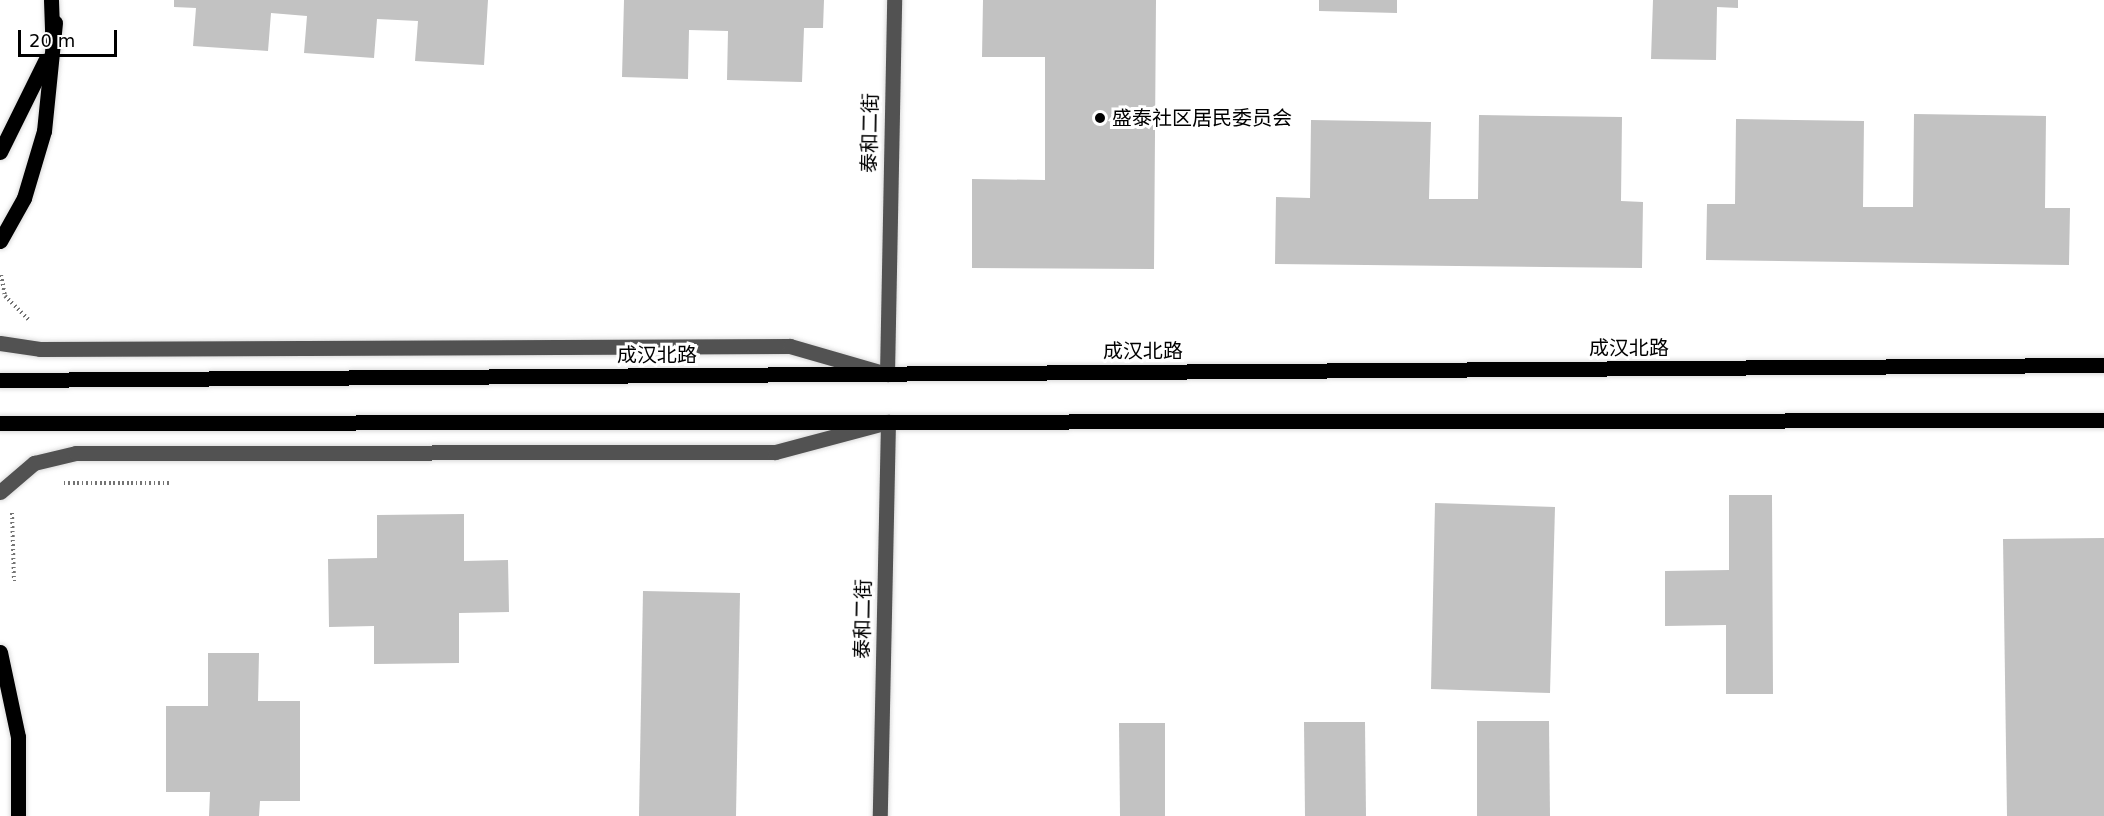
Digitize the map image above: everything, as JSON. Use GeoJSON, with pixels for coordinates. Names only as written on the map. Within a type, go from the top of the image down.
{"type":"FeatureCollection","features":[{"type":"Feature","properties":{"kind":"main road"},"geometry":{"type":"LineString","coordinates":[[0,241],[24,198],[44,131],[55,23],[51,0]]}},
{"type":"Feature","properties":{"kind":"main road"},"geometry":{"type":"LineString","coordinates":[[0,152],[40,77],[55,23]]}},
{"type":"Feature","properties":{"kind":"main road","name":"成汉北路"},"geometry":{"type":"LineString","coordinates":[[0,380],[2104,365]]}},
{"type":"Feature","properties":{"kind":"main road"},"geometry":{"type":"LineString","coordinates":[[0,423],[2104,420]]}},
{"type":"Feature","properties":{"kind":"main road"},"geometry":{"type":"LineString","coordinates":[[0,652],[18,737],[18,816]]}},
{"type":"Feature","properties":{"kind":"street","name":"泰和二街"},"geometry":{"type":"LineString","coordinates":[[886,374],[894,0]]}},
{"type":"Feature","properties":{"kind":"street"},"geometry":{"type":"LineString","coordinates":[[0,342],[39,350],[790,346],[886,374]]}},
{"type":"Feature","properties":{"kind":"street","name":"泰和二街"},"geometry":{"type":"LineString","coordinates":[[880,816],[888,422]]}},
{"type":"Feature","properties":{"kind":"street"},"geometry":{"type":"LineString","coordinates":[[0,492],[34,464],[76,453],[775,452],[888,422]]}},
{"type":"Feature","properties":{"kind":"path"},"geometry":{"type":"LineString","coordinates":[[1,275],[5,296],[34,325]]}},
{"type":"Feature","properties":{"kind":"path"},"geometry":{"type":"LineString","coordinates":[[51,483],[170,483]]}},
{"type":"Feature","properties":{"kind":"path"},"geometry":{"type":"LineString","coordinates":[[14,581],[12,512],[15,505]]}},
{"type":"Feature","properties":{"kind":"building"},"geometry":{"type":"Polygon","coordinates":[[[174,0],[488,0],[484,65],[415,61],[418,21],[377,19],[374,58],[304,53],[307,16],[271,13],[268,51],[193,46],[196,8],[174,7],[174,0]]]}},
{"type":"Feature","properties":{"kind":"building"},"geometry":{"type":"Polygon","coordinates":[[[624,0],[824,0],[823,28],[804,28],[802,82],[727,80],[728,31],[689,30],[688,79],[622,77],[624,0]]]}},
{"type":"Feature","properties":{"kind":"building","name":"盛泰社区居民委员会"},"geometry":{"type":"Polygon","coordinates":[[[983,0],[1156,0],[1154,269],[972,268],[972,179],[1045,180],[1045,57],[982,57],[983,0]]]}},
{"type":"Feature","properties":{"kind":"building"},"geometry":{"type":"Polygon","coordinates":[[[1319,0],[1397,0],[1397,13],[1319,11],[1319,0]]]}},
{"type":"Feature","properties":{"kind":"building"},"geometry":{"type":"Polygon","coordinates":[[[1653,0],[1738,0],[1738,8],[1717,7],[1716,60],[1651,59],[1653,0]]]}},
{"type":"Feature","properties":{"kind":"building"},"geometry":{"type":"Polygon","coordinates":[[[1914,114],[2046,116],[2045,208],[2070,208],[2069,265],[1706,260],[1707,204],[1735,204],[1736,119],[1864,121],[1863,207],[1913,207],[1914,114]]]}},
{"type":"Feature","properties":{"kind":"building"},"geometry":{"type":"Polygon","coordinates":[[[1479,115],[1622,117],[1621,201],[1643,202],[1642,268],[1275,264],[1276,197],[1310,198],[1311,120],[1431,122],[1429,199],[1478,199],[1479,115]]]}},
{"type":"Feature","properties":{"kind":"building"},"geometry":{"type":"Polygon","coordinates":[[[1729,495],[1772,495],[1773,694],[1726,694],[1726,625],[1665,626],[1665,571],[1729,570],[1729,495]]]}},
{"type":"Feature","properties":{"kind":"building"},"geometry":{"type":"Polygon","coordinates":[[[1435,503],[1555,507],[1550,693],[1431,689],[1435,503]]]}},
{"type":"Feature","properties":{"kind":"building"},"geometry":{"type":"Polygon","coordinates":[[[464,514],[464,561],[508,560],[509,612],[459,613],[459,663],[374,664],[374,626],[329,627],[328,559],[377,558],[377,515],[464,514]]]}},
{"type":"Feature","properties":{"kind":"building"},"geometry":{"type":"Polygon","coordinates":[[[2104,538],[2104,816],[2007,816],[2003,539],[2104,538]]]}},
{"type":"Feature","properties":{"kind":"building"},"geometry":{"type":"Polygon","coordinates":[[[643,591],[740,593],[736,816],[639,816],[643,591]]]}},
{"type":"Feature","properties":{"kind":"building"},"geometry":{"type":"Polygon","coordinates":[[[208,653],[259,653],[258,701],[300,701],[300,801],[260,801],[259,816],[209,816],[210,792],[166,792],[166,706],[208,706],[208,653]]]}},
{"type":"Feature","properties":{"kind":"building"},"geometry":{"type":"Polygon","coordinates":[[[1477,721],[1549,721],[1550,816],[1477,816],[1477,721]]]}},
{"type":"Feature","properties":{"kind":"building"},"geometry":{"type":"Polygon","coordinates":[[[1304,722],[1365,722],[1366,816],[1305,816],[1304,722]]]}},
{"type":"Feature","properties":{"kind":"building"},"geometry":{"type":"Polygon","coordinates":[[[1119,723],[1165,723],[1165,816],[1120,816],[1119,723]]]}},
{"type":"Feature","properties":{"kind":"place","name":"盛泰社区居民委员会"},"geometry":{"type":"Point","coordinates":[1100,118]}}]}
